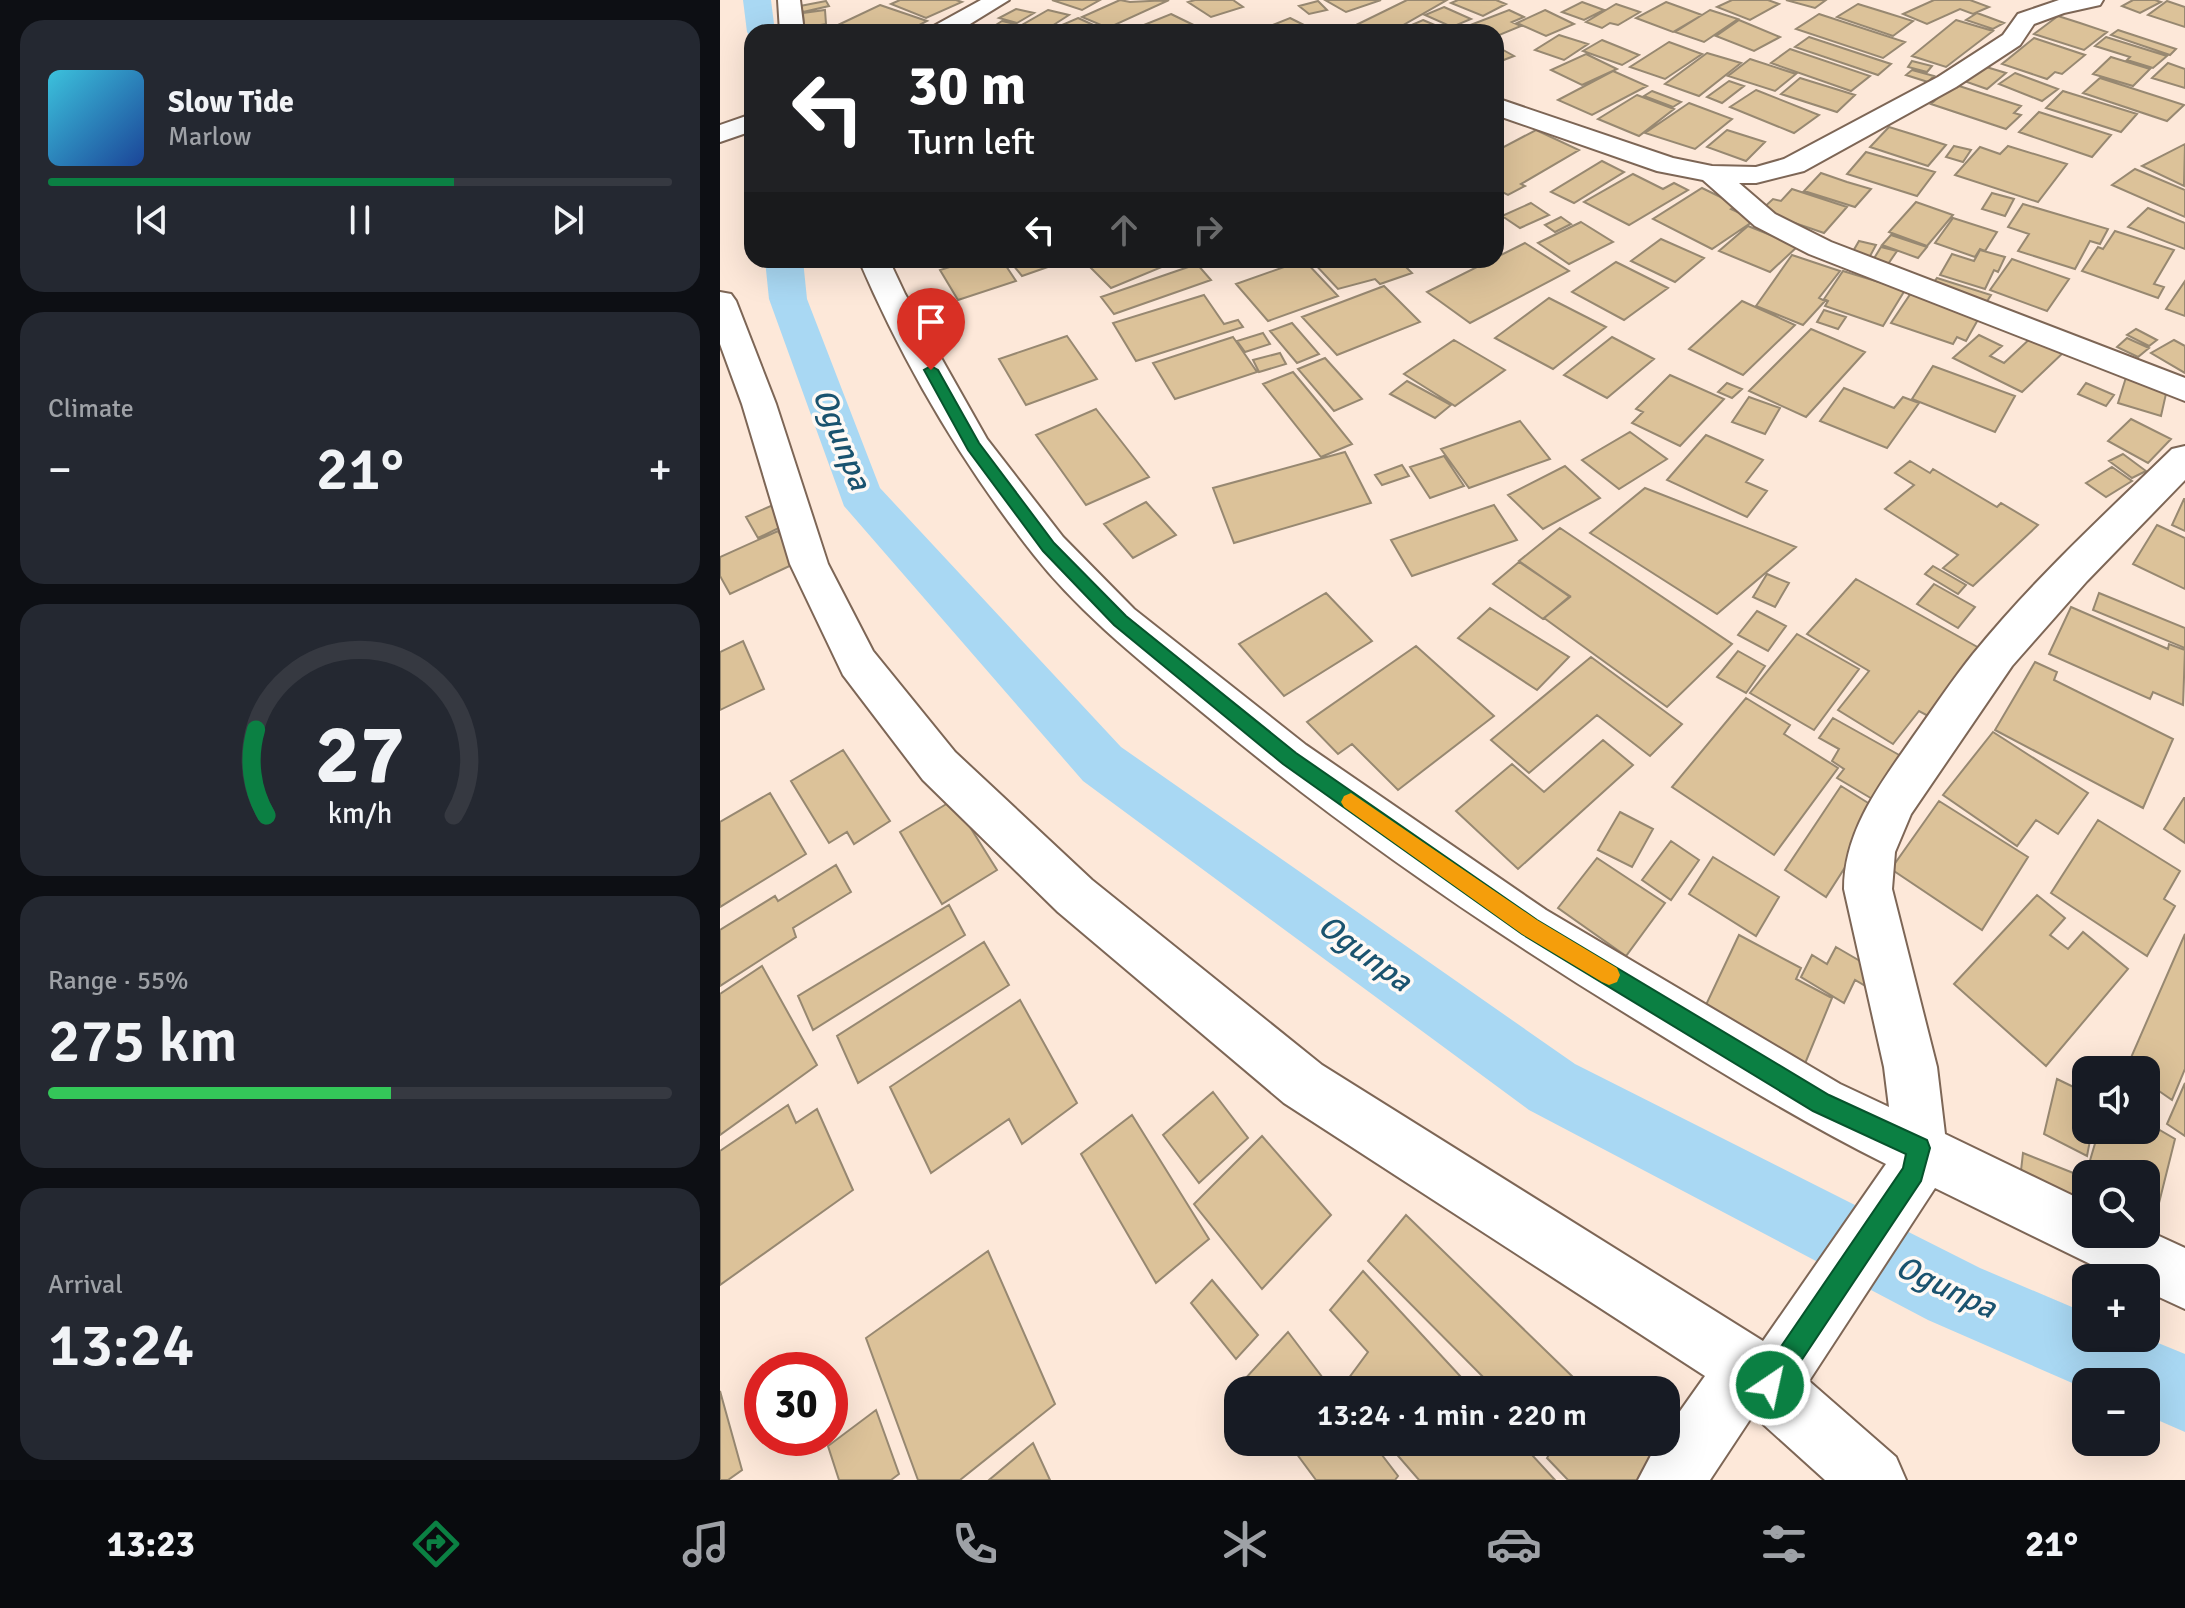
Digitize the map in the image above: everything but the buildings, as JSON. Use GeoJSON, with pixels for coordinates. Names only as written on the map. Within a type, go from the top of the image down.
{"type":"FeatureCollection","features":[{"type":"Feature","properties":{"kind":"street"},"geometry":{"type":"LineString","coordinates":[[789,0],[791,24]]}},
{"type":"Feature","properties":{"kind":"street"},"geometry":{"type":"LineString","coordinates":[[954,24],[998,0]]}},
{"type":"Feature","properties":{"kind":"street"},"geometry":{"type":"LineString","coordinates":[[1504,109],[1667,165],[1712,174],[1756,175],[1794,165],[1947,82],[2012,40],[2026,19],[2058,7],[2092,0]]}},
{"type":"Feature","properties":{"kind":"street"},"geometry":{"type":"LineString","coordinates":[[2008,5],[2035,16]]}},
{"type":"Feature","properties":{"kind":"street"},"geometry":{"type":"LineString","coordinates":[[720,134],[744,125]]}},
{"type":"Feature","properties":{"kind":"street"},"geometry":{"type":"LineString","coordinates":[[1712,174],[1765,220],[1820,248],[2185,390]]}},
{"type":"Feature","properties":{"kind":"street"},"geometry":{"type":"LineString","coordinates":[[878,268],[973,446],[1049,547],[1120,620],[1290,759],[1529,927],[1916,1161],[2072,1226]]}},
{"type":"Feature","properties":{"kind":"street"},"geometry":{"type":"LineString","coordinates":[[720,301],[759,404],[809,564],[858,663],[939,766],[1075,896],[1303,1084],[1759,1376],[1873,1480]]}},
{"type":"Feature","properties":{"kind":"street"},"geometry":{"type":"LineString","coordinates":[[1671,1480],[1759,1376],[1916,1161],[1913,1085],[1867,886],[1870,852],[1894,801],[2007,642],[2112,529],[2185,458]]}},
{"type":"Feature","properties":{"kind":"street"},"geometry":{"type":"LineString","coordinates":[[2120,1248],[2185,1279]]}},
{"type":"Feature","properties":{"kind":"waterway","name":"Ogunpa"},"geometry":{"type":"LineString","coordinates":[[757,0],[760,24]]}},
{"type":"Feature","properties":{"kind":"waterway","name":"Ogunpa"},"geometry":{"type":"LineString","coordinates":[[785,268],[788,299],[860,495],[1102,764],[1552,1087],[1954,1294],[2185,1393]]}},
{"type":"Feature","properties":{"kind":"slow traffic"},"geometry":{"type":"LineString","coordinates":[[1351,802],[1529,927],[1609,975]]}},
{"type":"Feature","properties":{"kind":"route"},"geometry":{"type":"LineString","coordinates":[[931,370],[973,446],[1049,547],[1120,620],[1290,759],[1529,927],[1821,1103],[1918,1148],[1913,1173],[1770,1385]]}}]}
